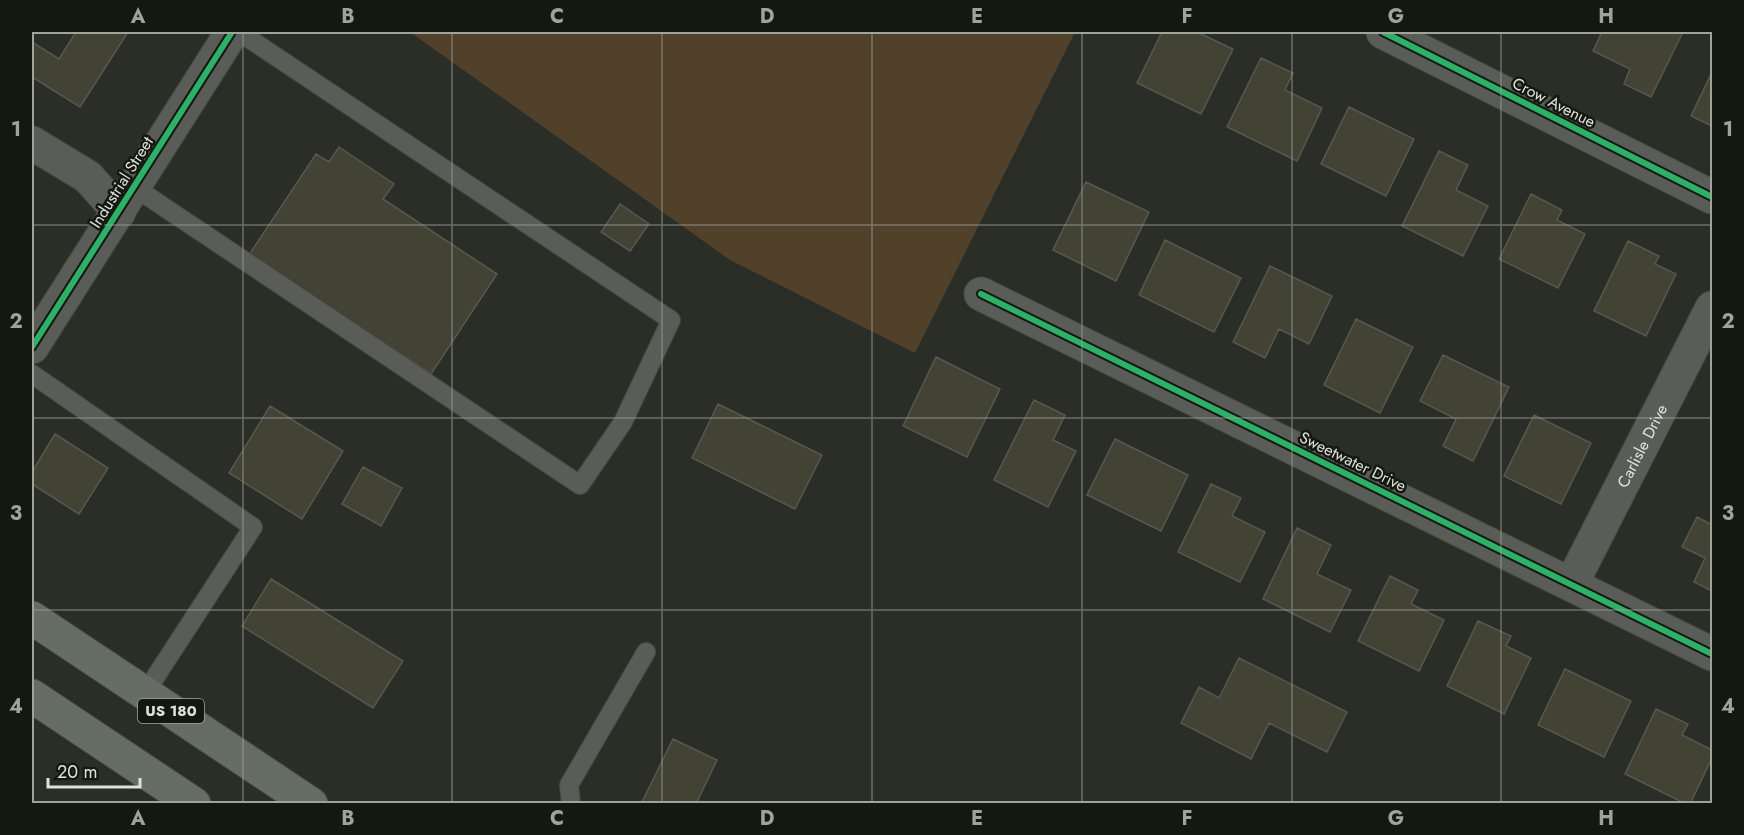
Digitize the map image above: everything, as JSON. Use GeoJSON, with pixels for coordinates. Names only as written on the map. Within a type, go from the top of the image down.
{"type":"FeatureCollection","features":[{"type":"Feature","properties":{"kind":"main road","name":"US 180"},"geometry":{"type":"LineString","coordinates":[[32,618],[311,804]]}},
{"type":"Feature","properties":{"kind":"main road"},"geometry":{"type":"LineString","coordinates":[[32,696],[194,804]]}},
{"type":"Feature","properties":{"kind":"street","name":"Industrial Street"},"geometry":{"type":"LineString","coordinates":[[32,347],[232,32]]}},
{"type":"Feature","properties":{"kind":"street","name":"Crow Avenue"},"geometry":{"type":"LineString","coordinates":[[1383,32],[1713,197]]}},
{"type":"Feature","properties":{"kind":"street"},"geometry":{"type":"LineString","coordinates":[[32,142],[127,200]]}},
{"type":"Feature","properties":{"kind":"street","name":"Sweetwater Drive"},"geometry":{"type":"LineString","coordinates":[[981,294],[1713,654]]}},
{"type":"Feature","properties":{"kind":"street","name":"Carlisle Drive"},"geometry":{"type":"LineString","coordinates":[[1572,583],[1713,308]]}},
{"type":"Feature","properties":{"kind":"lane"},"geometry":{"type":"LineString","coordinates":[[127,200],[580,485],[623,422],[671,320],[238,32]]}},
{"type":"Feature","properties":{"kind":"lane"},"geometry":{"type":"LineString","coordinates":[[32,374],[254,527],[145,693]]}},
{"type":"Feature","properties":{"kind":"lane"},"geometry":{"type":"LineString","coordinates":[[571,804],[569,785],[646,652]]}},
{"type":"Feature","properties":{"kind":"shaded area"},"geometry":{"type":"Polygon","coordinates":[[[410,32],[1075,32],[915,353],[730,260],[410,32]]]}},
{"type":"Feature","properties":{"kind":"building"},"geometry":{"type":"Polygon","coordinates":[[[76,32],[128,32],[80,107],[32,77],[32,42],[59,59],[76,32]]]}},
{"type":"Feature","properties":{"kind":"building"},"geometry":{"type":"Polygon","coordinates":[[[1162,32],[1197,32],[1233,49],[1201,114],[1137,83],[1162,32]]]}},
{"type":"Feature","properties":{"kind":"building"},"geometry":{"type":"Polygon","coordinates":[[[1602,32],[1683,32],[1651,97],[1624,84],[1630,69],[1593,51],[1602,32]]]}},
{"type":"Feature","properties":{"kind":"building"},"geometry":{"type":"Polygon","coordinates":[[[1261,58],[1293,73],[1285,90],[1322,108],[1297,161],[1227,127],[1261,58]]]}},
{"type":"Feature","properties":{"kind":"building"},"geometry":{"type":"Polygon","coordinates":[[[1712,72],[1712,126],[1691,116],[1712,72]]]}},
{"type":"Feature","properties":{"kind":"building"},"geometry":{"type":"Polygon","coordinates":[[[1349,107],[1414,139],[1386,196],[1321,164],[1349,107]]]}},
{"type":"Feature","properties":{"kind":"building"},"geometry":{"type":"Polygon","coordinates":[[[339,147],[394,184],[383,199],[497,274],[431,374],[249,255],[316,154],[329,162],[339,147]]]}},
{"type":"Feature","properties":{"kind":"building"},"geometry":{"type":"Polygon","coordinates":[[[1439,151],[1468,165],[1456,190],[1488,206],[1463,256],[1402,226],[1439,151]]]}},
{"type":"Feature","properties":{"kind":"building"},"geometry":{"type":"Polygon","coordinates":[[[1086,182],[1149,212],[1116,281],[1053,250],[1086,182]]]}},
{"type":"Feature","properties":{"kind":"building"},"geometry":{"type":"Polygon","coordinates":[[[1531,194],[1562,210],[1557,220],[1585,234],[1558,288],[1499,259],[1531,194]]]}},
{"type":"Feature","properties":{"kind":"building"},"geometry":{"type":"Polygon","coordinates":[[[620,204],[649,224],[630,251],[601,232],[620,204]]]}},
{"type":"Feature","properties":{"kind":"building"},"geometry":{"type":"Polygon","coordinates":[[[1165,240],[1241,278],[1214,332],[1139,295],[1165,240]]]}},
{"type":"Feature","properties":{"kind":"building"},"geometry":{"type":"Polygon","coordinates":[[[1628,241],[1659,256],[1655,264],[1676,274],[1646,336],[1594,311],[1628,241]]]}},
{"type":"Feature","properties":{"kind":"building"},"geometry":{"type":"Polygon","coordinates":[[[1270,266],[1332,296],[1309,344],[1279,329],[1265,358],[1233,342],[1270,266]]]}},
{"type":"Feature","properties":{"kind":"building"},"geometry":{"type":"Polygon","coordinates":[[[1356,319],[1413,347],[1380,413],[1324,385],[1356,319]]]}},
{"type":"Feature","properties":{"kind":"building"},"geometry":{"type":"Polygon","coordinates":[[[1443,355],[1509,387],[1473,461],[1443,446],[1456,419],[1420,401],[1443,355]]]}},
{"type":"Feature","properties":{"kind":"building"},"geometry":{"type":"Polygon","coordinates":[[[936,357],[1000,389],[967,457],[903,426],[936,357]]]}},
{"type":"Feature","properties":{"kind":"building"},"geometry":{"type":"Polygon","coordinates":[[[1034,400],[1065,415],[1053,440],[1076,451],[1048,507],[994,480],[1034,400]]]}},
{"type":"Feature","properties":{"kind":"building"},"geometry":{"type":"Polygon","coordinates":[[[718,404],[822,455],[795,509],[692,458],[718,404]]]}},
{"type":"Feature","properties":{"kind":"building"},"geometry":{"type":"Polygon","coordinates":[[[270,406],[343,451],[302,519],[229,473],[270,406]]]}},
{"type":"Feature","properties":{"kind":"building"},"geometry":{"type":"Polygon","coordinates":[[[1534,415],[1591,443],[1561,504],[1504,476],[1534,415]]]}},
{"type":"Feature","properties":{"kind":"building"},"geometry":{"type":"Polygon","coordinates":[[[55,434],[108,468],[79,514],[32,484],[32,472],[55,434]]]}},
{"type":"Feature","properties":{"kind":"building"},"geometry":{"type":"Polygon","coordinates":[[[1115,439],[1188,475],[1161,531],[1087,495],[1115,439]]]}},
{"type":"Feature","properties":{"kind":"building"},"geometry":{"type":"Polygon","coordinates":[[[363,467],[402,488],[381,526],[342,504],[363,467]]]}},
{"type":"Feature","properties":{"kind":"building"},"geometry":{"type":"Polygon","coordinates":[[[1211,484],[1241,498],[1232,516],[1265,532],[1240,582],[1178,552],[1211,484]]]}},
{"type":"Feature","properties":{"kind":"building"},"geometry":{"type":"Polygon","coordinates":[[[1697,517],[1712,525],[1712,591],[1694,582],[1705,558],[1682,547],[1697,517]]]}},
{"type":"Feature","properties":{"kind":"building"},"geometry":{"type":"Polygon","coordinates":[[[1297,528],[1331,545],[1317,574],[1351,590],[1330,632],[1263,599],[1297,528]]]}},
{"type":"Feature","properties":{"kind":"building"},"geometry":{"type":"Polygon","coordinates":[[[1390,576],[1418,590],[1411,604],[1444,620],[1419,671],[1358,641],[1390,576]]]}},
{"type":"Feature","properties":{"kind":"building"},"geometry":{"type":"Polygon","coordinates":[[[271,579],[403,661],[373,708],[242,626],[271,579]]]}},
{"type":"Feature","properties":{"kind":"building"},"geometry":{"type":"Polygon","coordinates":[[[1478,621],[1511,636],[1506,646],[1531,658],[1504,714],[1447,686],[1478,621]]]}},
{"type":"Feature","properties":{"kind":"building"},"geometry":{"type":"Polygon","coordinates":[[[1239,658],[1347,712],[1327,752],[1269,723],[1251,759],[1181,723],[1199,687],[1219,698],[1239,658]]]}},
{"type":"Feature","properties":{"kind":"building"},"geometry":{"type":"Polygon","coordinates":[[[1565,669],[1631,701],[1604,757],[1538,725],[1565,669]]]}},
{"type":"Feature","properties":{"kind":"building"},"geometry":{"type":"Polygon","coordinates":[[[1656,709],[1688,724],[1682,735],[1712,750],[1712,758],[1690,804],[1625,774],[1656,709]]]}},
{"type":"Feature","properties":{"kind":"building"},"geometry":{"type":"Polygon","coordinates":[[[673,739],[717,760],[696,804],[641,804],[673,739]]]}},
{"type":"Feature","properties":{"kind":"cycle path"},"geometry":{"type":"LineString","coordinates":[[32,347],[232,32]]}},
{"type":"Feature","properties":{"kind":"cycle path"},"geometry":{"type":"LineString","coordinates":[[1383,32],[1712,197]]}},
{"type":"Feature","properties":{"kind":"cycle path"},"geometry":{"type":"LineString","coordinates":[[981,294],[1712,654]]}}]}
